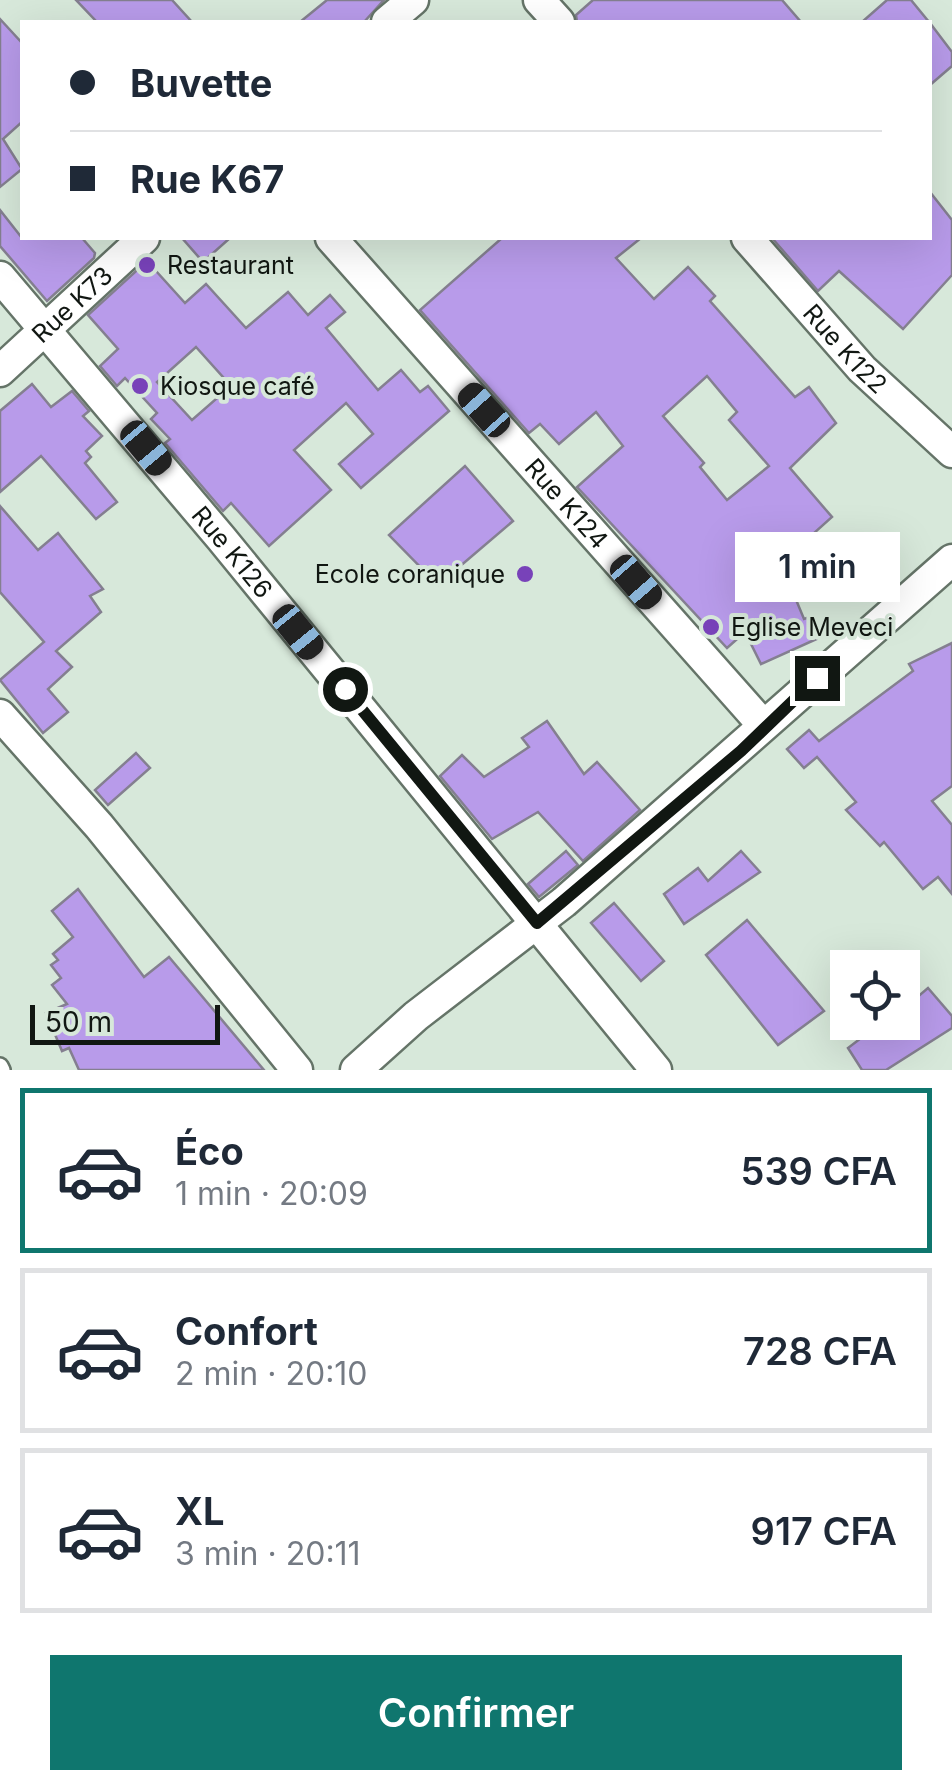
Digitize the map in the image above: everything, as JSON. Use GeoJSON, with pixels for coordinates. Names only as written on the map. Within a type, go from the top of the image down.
{"type":"FeatureCollection","features":[{"type":"Feature","properties":{"kind":"street"},"geometry":{"type":"LineString","coordinates":[[389,20],[413,0]]}},
{"type":"Feature","properties":{"kind":"street"},"geometry":{"type":"LineString","coordinates":[[539,0],[556,20]]}},
{"type":"Feature","properties":{"kind":"street","name":"Rue K73"},"geometry":{"type":"LineString","coordinates":[[0,370],[142,240]]}},
{"type":"Feature","properties":{"kind":"street","name":"Rue K124"},"geometry":{"type":"LineString","coordinates":[[334,240],[763,725]]}},
{"type":"Feature","properties":{"kind":"street","name":"Rue K122"},"geometry":{"type":"LineString","coordinates":[[748,240],[862,369],[952,452]]}},
{"type":"Feature","properties":{"kind":"street","name":"Rue K126"},"geometry":{"type":"LineString","coordinates":[[0,277],[656,1070]]}},
{"type":"Feature","properties":{"kind":"street"},"geometry":{"type":"LineString","coordinates":[[356,1070],[416,1016],[537,923],[741,751],[763,725],[952,560]]}},
{"type":"Feature","properties":{"kind":"street"},"geometry":{"type":"LineString","coordinates":[[0,715],[100,826],[297,1070]]}},
{"type":"Feature","properties":{"kind":"building"},"geometry":{"type":"Polygon","coordinates":[[[76,0],[172,0],[190,20],[95,20],[76,0]]]}},
{"type":"Feature","properties":{"kind":"building"},"geometry":{"type":"Polygon","coordinates":[[[327,0],[384,0],[366,20],[302,20],[327,0]]]}},
{"type":"Feature","properties":{"kind":"building"},"geometry":{"type":"Polygon","coordinates":[[[593,0],[782,0],[799,20],[577,20],[576,15],[593,0]]]}},
{"type":"Feature","properties":{"kind":"building"},"geometry":{"type":"Polygon","coordinates":[[[887,0],[911,0],[927,20],[864,20],[887,0]]]}},
{"type":"Feature","properties":{"kind":"building"},"geometry":{"type":"Polygon","coordinates":[[[0,19],[20,41],[20,124],[3,139],[20,171],[0,187],[0,19]]]}},
{"type":"Feature","properties":{"kind":"building"},"geometry":{"type":"Polygon","coordinates":[[[932,26],[952,52],[952,66],[932,83],[932,26]]]}},
{"type":"Feature","properties":{"kind":"building"},"geometry":{"type":"Polygon","coordinates":[[[932,195],[952,220],[952,275],[903,329],[839,271],[818,291],[774,240],[932,240],[932,195]]]}},
{"type":"Feature","properties":{"kind":"building"},"geometry":{"type":"Polygon","coordinates":[[[0,210],[20,240],[84,240],[95,253],[47,301],[0,246],[0,210]]]}},
{"type":"Feature","properties":{"kind":"building"},"geometry":{"type":"Polygon","coordinates":[[[184,240],[228,240],[203,262],[184,240]]]}},
{"type":"Feature","properties":{"kind":"building"},"geometry":{"type":"Polygon","coordinates":[[[500,240],[638,240],[616,258],[654,299],[688,267],[715,296],[710,301],[795,397],[809,387],[836,423],[790,468],[832,517],[814,533],[827,548],[794,579],[798,584],[792,590],[804,619],[813,616],[821,637],[761,664],[745,632],[727,648],[577,487],[623,446],[596,412],[559,444],[540,424],[529,433],[420,310],[500,240]],[[707,376],[663,416],[704,463],[700,467],[727,500],[769,466],[729,420],[737,412],[707,376]]]}},
{"type":"Feature","properties":{"kind":"building"},"geometry":{"type":"Polygon","coordinates":[[[147,261],[185,303],[206,284],[246,328],[288,292],[308,315],[330,295],[345,312],[326,328],[378,390],[401,370],[420,392],[428,386],[449,411],[361,488],[339,464],[373,434],[346,403],[294,450],[331,490],[269,546],[231,503],[223,511],[165,443],[170,439],[151,419],[157,413],[125,378],[117,386],[100,366],[118,349],[88,315],[147,261]],[[196,347],[157,382],[192,420],[231,386],[196,347]]]}},
{"type":"Feature","properties":{"kind":"building"},"geometry":{"type":"Polygon","coordinates":[[[32,384],[51,407],[72,391],[89,411],[83,416],[102,436],[86,451],[91,457],[85,463],[117,502],[96,519],[41,456],[0,492],[0,411],[32,384]]]}},
{"type":"Feature","properties":{"kind":"building"},"geometry":{"type":"Polygon","coordinates":[[[465,466],[513,521],[438,585],[389,535],[465,466]]]}},
{"type":"Feature","properties":{"kind":"building"},"geometry":{"type":"Polygon","coordinates":[[[0,506],[38,550],[58,533],[103,589],[90,596],[101,612],[56,651],[72,667],[48,689],[68,712],[43,733],[0,680],[44,642],[0,592],[0,506]]]}},
{"type":"Feature","properties":{"kind":"building"},"geometry":{"type":"Polygon","coordinates":[[[952,643],[952,786],[932,801],[952,825],[952,894],[938,877],[923,889],[884,842],[880,846],[846,810],[856,802],[817,757],[804,768],[787,749],[809,730],[819,741],[913,671],[909,664],[952,643]]]}},
{"type":"Feature","properties":{"kind":"building"},"geometry":{"type":"Polygon","coordinates":[[[547,721],[584,774],[597,762],[640,810],[583,861],[538,812],[492,839],[440,776],[462,755],[484,777],[529,747],[522,738],[547,721]]]}},
{"type":"Feature","properties":{"kind":"building"},"geometry":{"type":"Polygon","coordinates":[[[136,753],[150,768],[108,805],[95,790],[136,753]]]}},
{"type":"Feature","properties":{"kind":"building"},"geometry":{"type":"Polygon","coordinates":[[[566,851],[578,865],[539,897],[528,884],[566,851]]]}},
{"type":"Feature","properties":{"kind":"building"},"geometry":{"type":"Polygon","coordinates":[[[741,851],[760,872],[684,924],[664,894],[698,868],[708,881],[741,851]]]}},
{"type":"Feature","properties":{"kind":"building"},"geometry":{"type":"Polygon","coordinates":[[[78,889],[144,977],[169,957],[264,1070],[79,1070],[69,1048],[62,1051],[46,1013],[67,1004],[52,985],[61,978],[51,965],[58,960],[53,954],[73,937],[52,911],[78,889]]]}},
{"type":"Feature","properties":{"kind":"building"},"geometry":{"type":"Polygon","coordinates":[[[614,903],[664,961],[641,981],[591,923],[614,903]]]}},
{"type":"Feature","properties":{"kind":"building"},"geometry":{"type":"Polygon","coordinates":[[[747,920],[824,1011],[778,1045],[706,955],[747,920]]]}},
{"type":"Feature","properties":{"kind":"building"},"geometry":{"type":"Polygon","coordinates":[[[928,988],[952,1016],[952,1028],[886,1070],[862,1070],[848,1048],[858,1040],[920,1040],[920,995],[928,988]]]}},
{"type":"Feature","properties":{"kind":"place","name":"Restaurant"},"geometry":{"type":"Point","coordinates":[147,265]}},
{"type":"Feature","properties":{"kind":"place","name":"Kiosque café"},"geometry":{"type":"Point","coordinates":[140,386]}},
{"type":"Feature","properties":{"kind":"place","name":"Ecole coranique"},"geometry":{"type":"Point","coordinates":[525,574]}},
{"type":"Feature","properties":{"kind":"place","name":"Eglise Meveci"},"geometry":{"type":"Point","coordinates":[711,627]}},
{"type":"Feature","properties":{"kind":"route"},"geometry":{"type":"LineString","coordinates":[[345,689],[537,923],[741,751],[763,725],[817,678]]}}]}
